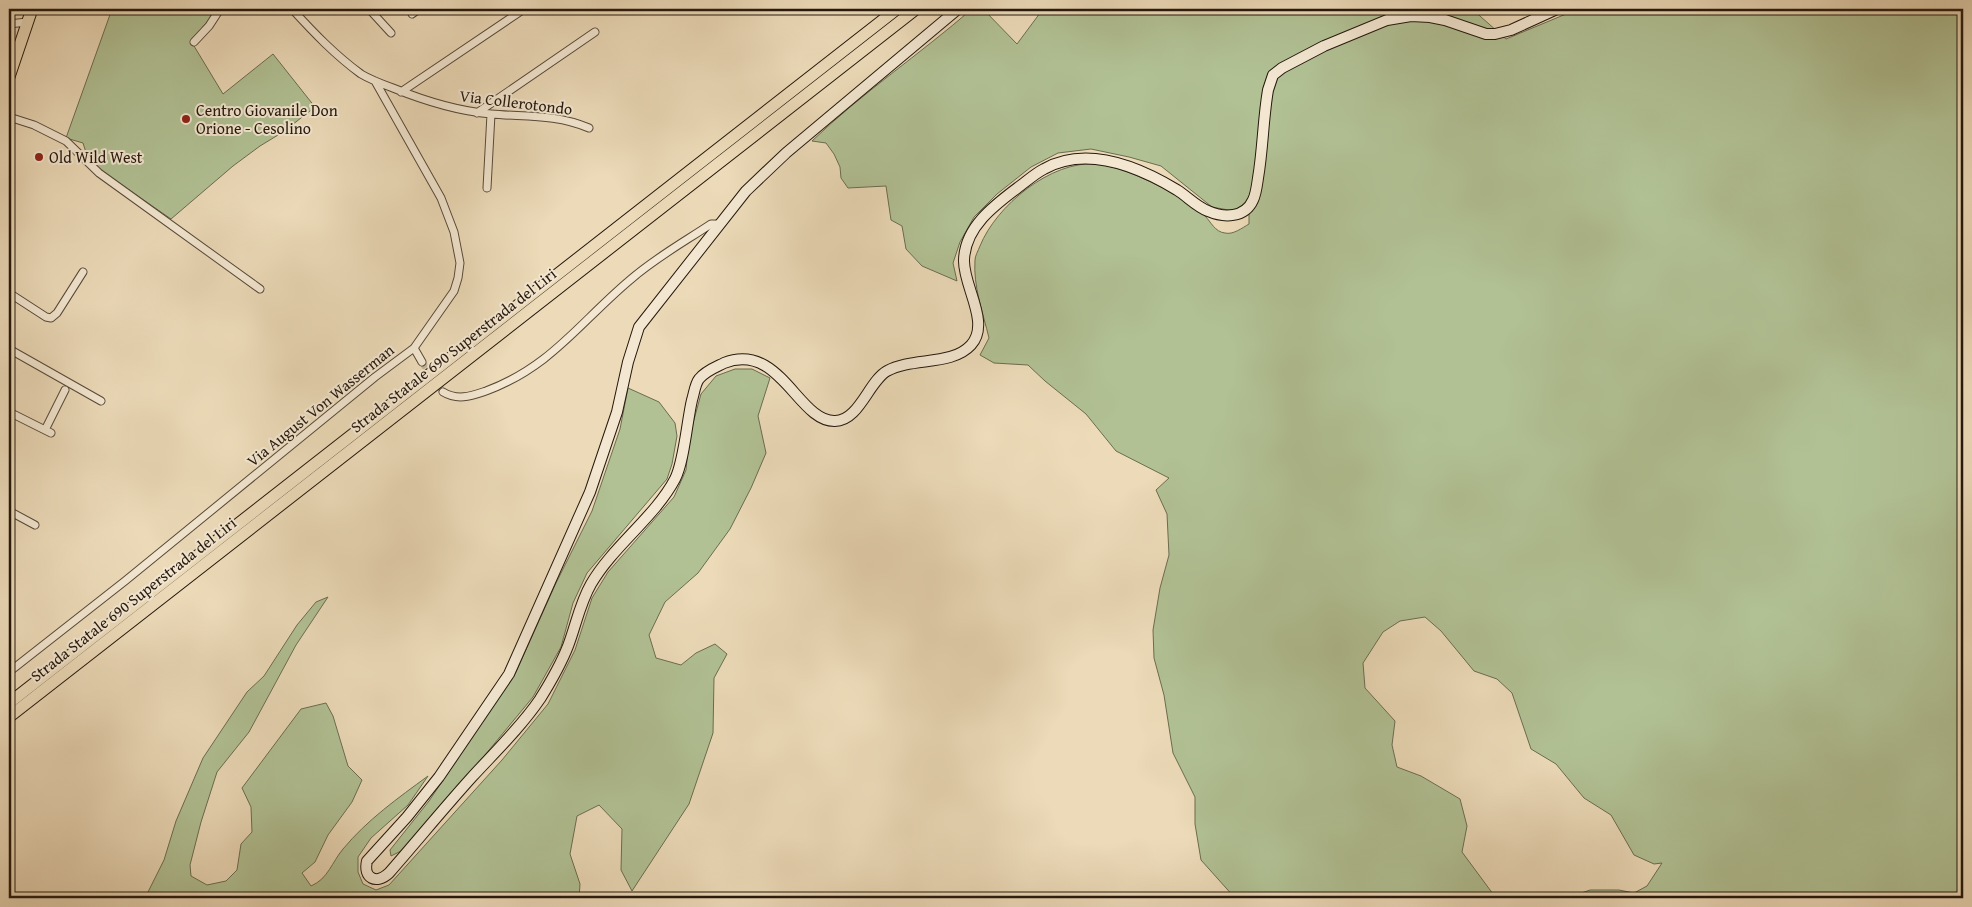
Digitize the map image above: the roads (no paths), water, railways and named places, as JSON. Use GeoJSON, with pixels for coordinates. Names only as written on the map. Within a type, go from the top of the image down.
{"type":"FeatureCollection","features":[{"type":"Feature","properties":{"kind":"main road"},"geometry":{"type":"LineString","coordinates":[[9,77],[32,9]]}},
{"type":"Feature","properties":{"kind":"main road","name":"Strada Statale 690 Superstrada del Liri"},"geometry":{"type":"LineString","coordinates":[[9,703],[898,9]]}},
{"type":"Feature","properties":{"kind":"main road","name":"Strada Statale 690 Superstrada del Liri"},"geometry":{"type":"LineString","coordinates":[[9,717],[916,9]]}},
{"type":"Feature","properties":{"kind":"main road"},"geometry":{"type":"LineString","coordinates":[[958,9],[786,154],[746,191],[638,327],[617,412],[590,492],[509,674],[439,778],[367,861],[366,868],[369,876],[379,880],[389,873],[459,791],[524,721],[541,696],[567,648],[582,603],[591,583],[605,563],[661,499],[674,481],[680,468],[694,391],[699,379],[714,368],[732,360],[742,359],[766,365],[791,387],[815,413],[828,420],[840,421],[852,413],[878,379],[887,371],[907,363],[950,357],[964,351],[971,345],[979,328],[978,318],[964,274],[966,246],[975,228],[987,212],[1044,169],[1074,159],[1103,160],[1133,168],[1160,180],[1209,212],[1236,215],[1252,202],[1261,158],[1268,90],[1274,75],[1282,68],[1324,46],[1387,20],[1404,17],[1430,18],[1445,20],[1486,34],[1495,34],[1510,30],[1557,9]]}},
{"type":"Feature","properties":{"kind":"street"},"geometry":{"type":"LineString","coordinates":[[194,42],[209,26],[220,9]]}},
{"type":"Feature","properties":{"kind":"street","name":"Via Collerotondo"},"geometry":{"type":"LineString","coordinates":[[292,9],[326,46],[359,72],[401,92],[434,104],[477,113],[558,118],[589,128]]}},
{"type":"Feature","properties":{"kind":"street"},"geometry":{"type":"LineString","coordinates":[[369,9],[391,33]]}},
{"type":"Feature","properties":{"kind":"street"},"geometry":{"type":"LineString","coordinates":[[412,14],[419,9]]}},
{"type":"Feature","properties":{"kind":"street"},"geometry":{"type":"LineString","coordinates":[[401,92],[524,9]]}},
{"type":"Feature","properties":{"kind":"street"},"geometry":{"type":"LineString","coordinates":[[9,24],[27,22]]}},
{"type":"Feature","properties":{"kind":"street"},"geometry":{"type":"LineString","coordinates":[[477,113],[596,32]]}},
{"type":"Feature","properties":{"kind":"street","name":"Via August Von Wasserman"},"geometry":{"type":"LineString","coordinates":[[9,672],[121,585],[375,377],[414,348],[456,287],[460,266],[458,250],[441,198],[375,81]]}},
{"type":"Feature","properties":{"kind":"street"},"geometry":{"type":"LineString","coordinates":[[487,188],[491,114]]}},
{"type":"Feature","properties":{"kind":"street"},"geometry":{"type":"LineString","coordinates":[[9,117],[34,125],[66,141],[99,173],[260,289]]}},
{"type":"Feature","properties":{"kind":"street"},"geometry":{"type":"LineString","coordinates":[[443,392],[460,398],[475,395],[504,383],[538,364],[566,341],[629,280],[711,224],[720,224]]}},
{"type":"Feature","properties":{"kind":"street"},"geometry":{"type":"LineString","coordinates":[[9,293],[46,317],[51,318],[57,314],[83,272]]}},
{"type":"Feature","properties":{"kind":"street"},"geometry":{"type":"LineString","coordinates":[[414,348],[422,362]]}},
{"type":"Feature","properties":{"kind":"street"},"geometry":{"type":"LineString","coordinates":[[9,349],[101,401]]}},
{"type":"Feature","properties":{"kind":"street"},"geometry":{"type":"LineString","coordinates":[[9,412],[48,431],[65,390]]}},
{"type":"Feature","properties":{"kind":"street"},"geometry":{"type":"LineString","coordinates":[[9,511],[35,525]]}},
{"type":"Feature","properties":{"kind":"tunnel"},"geometry":{"type":"LineString","coordinates":[[422,362],[443,392]]}},
{"type":"Feature","properties":{"kind":"place","name":"Centro Giovanile Don Orione - Cesolino"},"geometry":{"type":"Point","coordinates":[186,119]}},
{"type":"Feature","properties":{"kind":"place","name":"Old Wild West"},"geometry":{"type":"Point","coordinates":[39,157]}}]}
